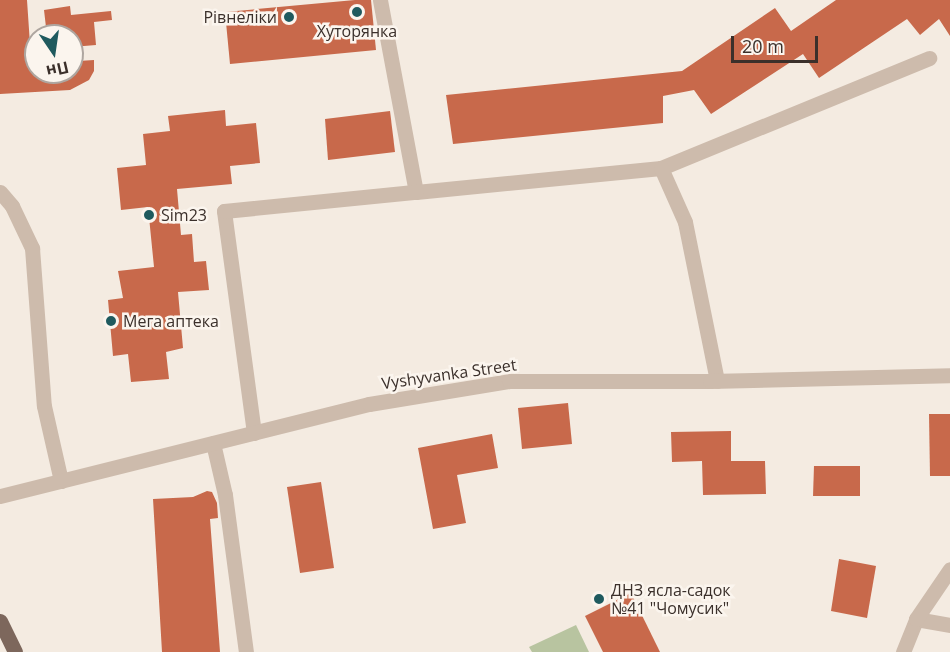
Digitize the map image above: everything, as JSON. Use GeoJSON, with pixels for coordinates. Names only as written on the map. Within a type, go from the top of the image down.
{"type":"FeatureCollection","features":[{"type":"Feature","properties":{"kind":"main road"},"geometry":{"type":"LineString","coordinates":[[0,621],[15,652]]}},
{"type":"Feature","properties":{"kind":"street"},"geometry":{"type":"LineString","coordinates":[[380,0],[416,192]]}},
{"type":"Feature","properties":{"kind":"street"},"geometry":{"type":"LineString","coordinates":[[254,433],[224,211],[661,168],[929,58]]}},
{"type":"Feature","properties":{"kind":"street"},"geometry":{"type":"LineString","coordinates":[[661,168],[685,222],[717,381]]}},
{"type":"Feature","properties":{"kind":"street"},"geometry":{"type":"LineString","coordinates":[[0,192],[12,206],[32,249],[44,405],[61,481]]}},
{"type":"Feature","properties":{"kind":"street","name":"Vyshyvanka Street"},"geometry":{"type":"LineString","coordinates":[[0,496],[369,404],[509,381],[717,381],[950,375]]}},
{"type":"Feature","properties":{"kind":"street"},"geometry":{"type":"LineString","coordinates":[[213,443],[225,495],[246,652]]}},
{"type":"Feature","properties":{"kind":"street"},"geometry":{"type":"LineString","coordinates":[[903,652],[916,619],[950,569]]}},
{"type":"Feature","properties":{"kind":"street"},"geometry":{"type":"LineString","coordinates":[[916,619],[950,625]]}},
{"type":"Feature","properties":{"kind":"green space"},"geometry":{"type":"Polygon","coordinates":[[[576,625],[589,652],[532,652],[529,647],[576,625]]]}},
{"type":"Feature","properties":{"kind":"building"},"geometry":{"type":"Polygon","coordinates":[[[0,0],[27,0],[29,24],[24,24],[24,84],[81,84],[70,90],[0,94],[0,0]]]}},
{"type":"Feature","properties":{"kind":"building"},"geometry":{"type":"Polygon","coordinates":[[[371,0],[376,50],[230,64],[225,12],[371,0]]]}},
{"type":"Feature","properties":{"kind":"building"},"geometry":{"type":"Polygon","coordinates":[[[836,0],[950,0],[950,36],[939,19],[920,35],[907,19],[819,78],[803,54],[711,114],[694,90],[663,96],[663,123],[453,144],[446,95],[682,71],[775,8],[791,31],[836,0]]]}},
{"type":"Feature","properties":{"kind":"building"},"geometry":{"type":"Polygon","coordinates":[[[70,6],[71,15],[111,11],[112,20],[94,22],[96,45],[84,46],[84,24],[46,24],[44,10],[70,6]]]}},
{"type":"Feature","properties":{"kind":"building"},"geometry":{"type":"Polygon","coordinates":[[[94,60],[94,71],[89,80],[84,83],[84,61],[94,60]]]}},
{"type":"Feature","properties":{"kind":"building"},"geometry":{"type":"Polygon","coordinates":[[[225,110],[226,126],[256,123],[260,163],[230,166],[232,184],[177,189],[181,235],[192,234],[194,262],[206,261],[209,290],[178,292],[183,348],[166,352],[169,379],[131,382],[128,354],[113,356],[108,300],[123,298],[118,271],[154,267],[148,207],[121,210],[117,168],[146,165],[143,134],[170,131],[168,116],[225,110]]]}},
{"type":"Feature","properties":{"kind":"building"},"geometry":{"type":"Polygon","coordinates":[[[390,111],[395,152],[328,160],[325,119],[390,111]]]}},
{"type":"Feature","properties":{"kind":"building"},"geometry":{"type":"Polygon","coordinates":[[[568,403],[572,444],[522,449],[518,408],[568,403]]]}},
{"type":"Feature","properties":{"kind":"building"},"geometry":{"type":"Polygon","coordinates":[[[929,414],[950,414],[950,476],[930,476],[929,414]]]}},
{"type":"Feature","properties":{"kind":"building"},"geometry":{"type":"Polygon","coordinates":[[[731,431],[731,461],[765,461],[766,494],[703,495],[702,461],[672,462],[671,432],[731,431]]]}},
{"type":"Feature","properties":{"kind":"building"},"geometry":{"type":"Polygon","coordinates":[[[492,434],[498,468],[457,475],[466,523],[433,529],[418,448],[492,434]]]}},
{"type":"Feature","properties":{"kind":"building"},"geometry":{"type":"Polygon","coordinates":[[[814,466],[860,466],[860,496],[813,496],[814,466]]]}},
{"type":"Feature","properties":{"kind":"building"},"geometry":{"type":"Polygon","coordinates":[[[321,482],[334,568],[300,573],[287,487],[321,482]]]}},
{"type":"Feature","properties":{"kind":"building"},"geometry":{"type":"Polygon","coordinates":[[[207,491],[212,492],[217,503],[218,518],[210,519],[220,652],[162,652],[153,499],[193,497],[207,491]]]}},
{"type":"Feature","properties":{"kind":"building"},"geometry":{"type":"Polygon","coordinates":[[[839,559],[876,566],[867,618],[831,611],[839,559]]]}},
{"type":"Feature","properties":{"kind":"building"},"geometry":{"type":"Polygon","coordinates":[[[631,593],[660,652],[603,652],[585,616],[631,593]]]}},
{"type":"Feature","properties":{"kind":"place","name":"Хуторянка"},"geometry":{"type":"Point","coordinates":[357,12]}},
{"type":"Feature","properties":{"kind":"place","name":"Рівнеліки"},"geometry":{"type":"Point","coordinates":[289,17]}},
{"type":"Feature","properties":{"kind":"place","name":"Sim23"},"geometry":{"type":"Point","coordinates":[149,215]}},
{"type":"Feature","properties":{"kind":"place","name":"Мега аптека"},"geometry":{"type":"Point","coordinates":[111,321]}},
{"type":"Feature","properties":{"kind":"place","name":"ДНЗ ясла-садок №41 \"Чомусик\""},"geometry":{"type":"Point","coordinates":[599,599]}}]}
